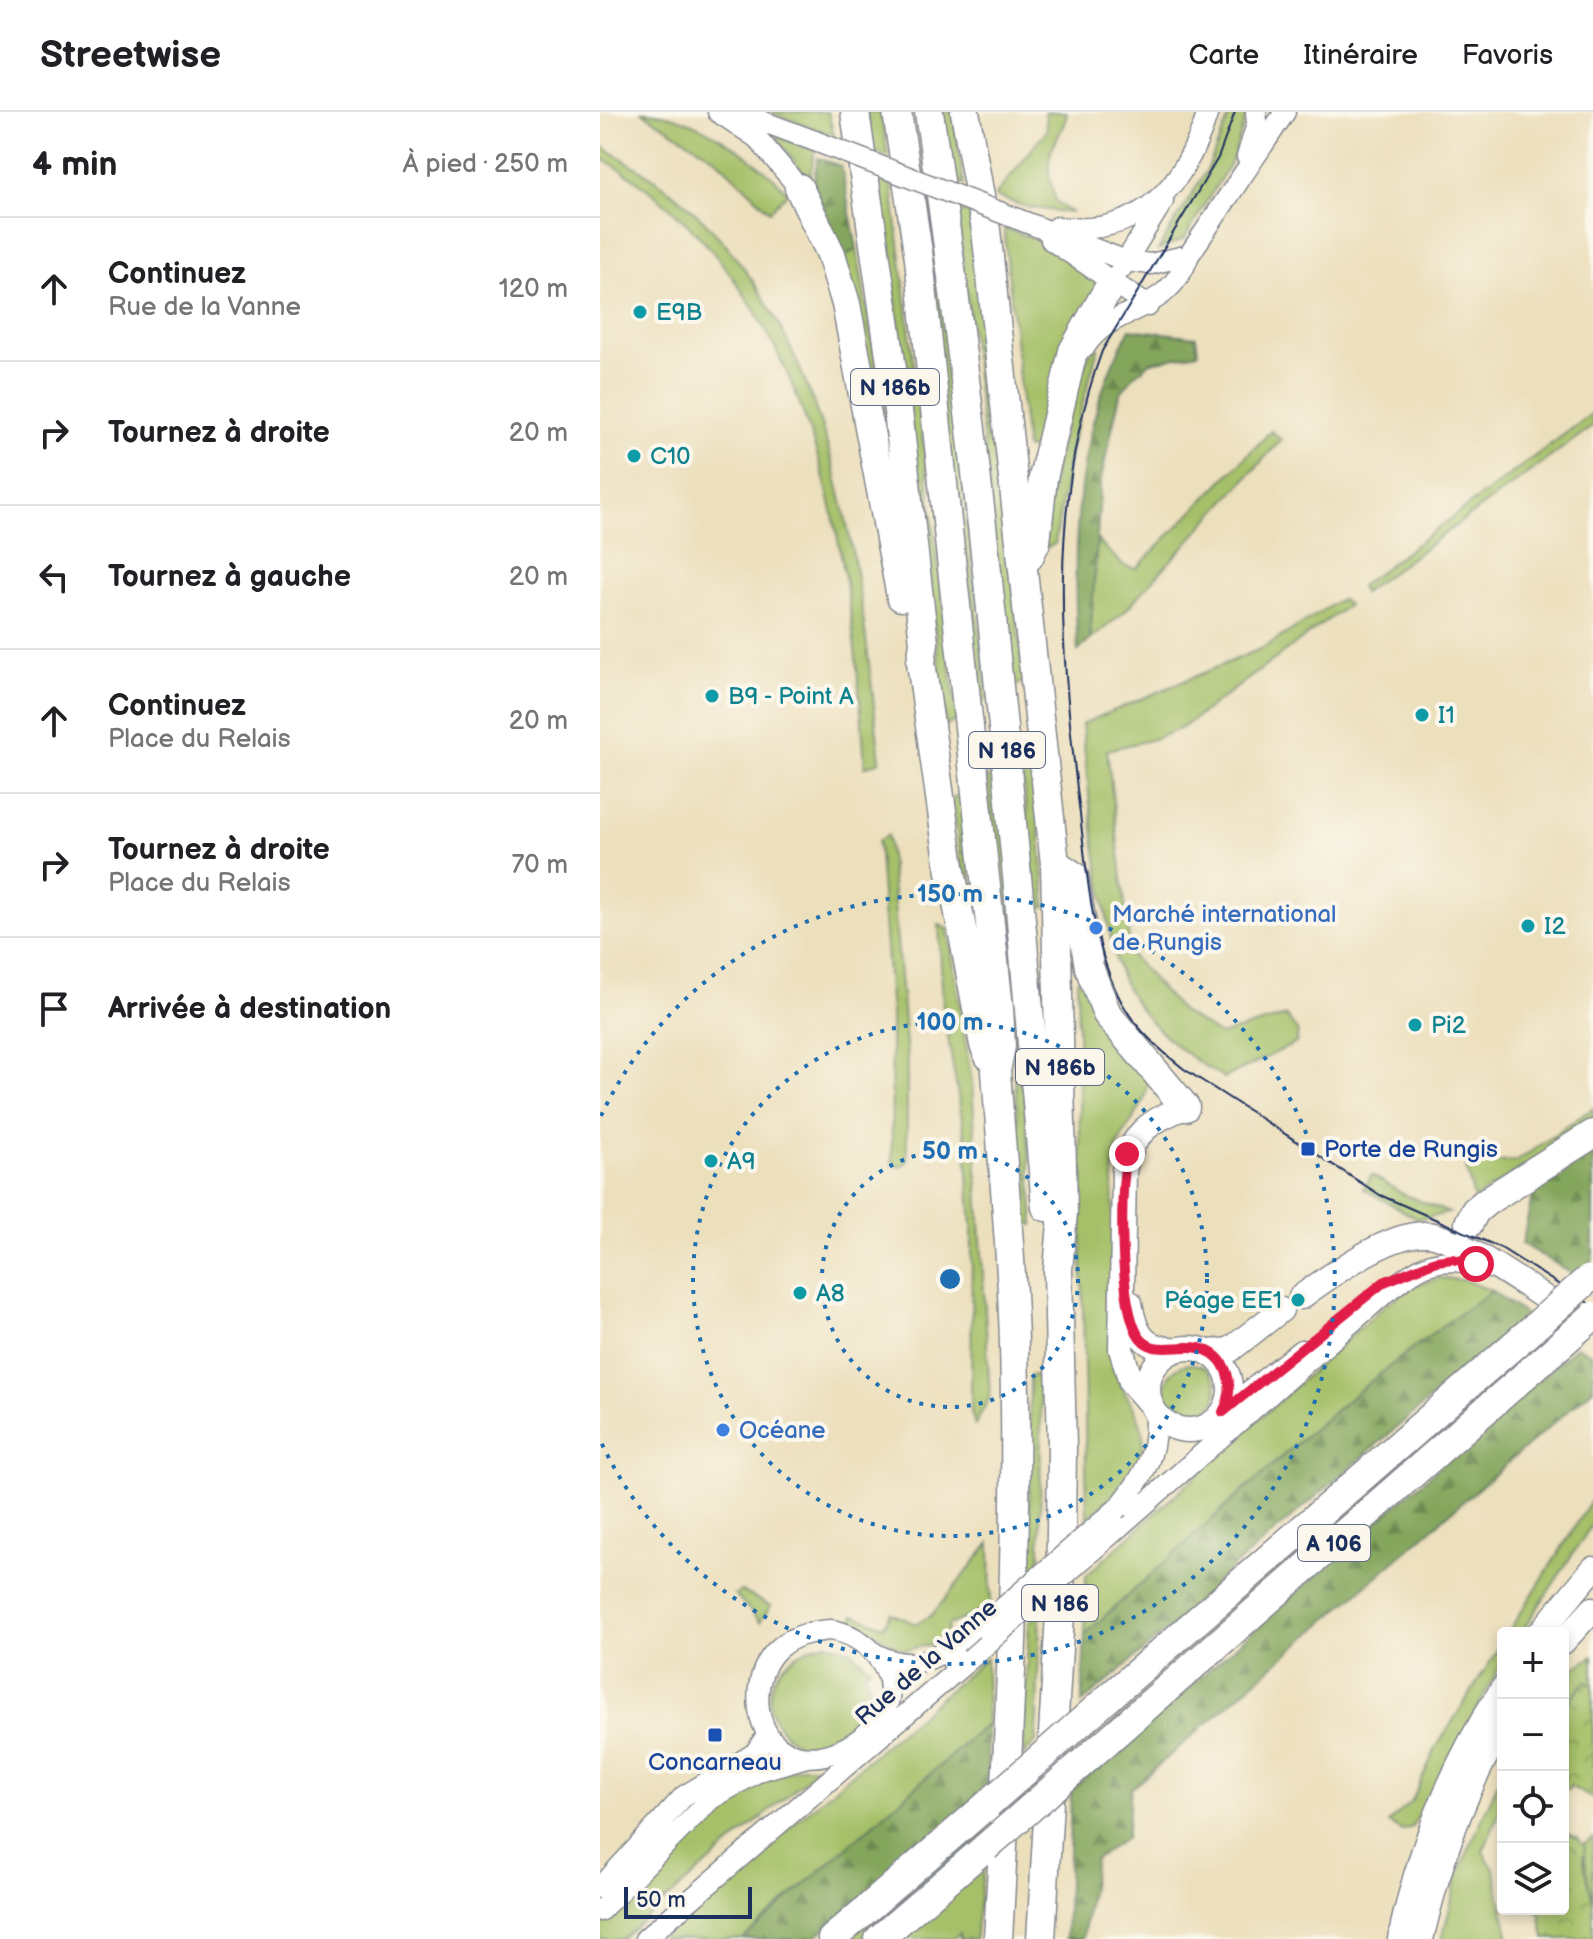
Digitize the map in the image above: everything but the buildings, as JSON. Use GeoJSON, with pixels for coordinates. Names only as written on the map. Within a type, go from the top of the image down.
{"type":"FeatureCollection","features":[{"type":"Feature","properties":{"kind":"highway","name":"N 186b"},"geometry":{"type":"LineString","coordinates":[[855,112],[898,411],[924,643],[921,662],[949,861],[984,1045],[996,1071]]}},
{"type":"Feature","properties":{"kind":"highway","name":"N 186"},"geometry":{"type":"LineString","coordinates":[[897,112],[919,259],[985,853],[999,1008],[1001,1046],[996,1071],[1014,1339],[1015,1413],[1012,1632],[998,1939]]}},
{"type":"Feature","properties":{"kind":"highway","name":"N 186"},"geometry":{"type":"LineString","coordinates":[[929,112],[947,231],[1010,776],[1047,1214],[1058,1270],[1062,1449],[1060,1614],[1043,1937]]}},
{"type":"Feature","properties":{"kind":"highway","name":"N 186b"},"geometry":{"type":"LineString","coordinates":[[965,112],[986,230],[1055,864],[1063,1212],[1058,1270]]}},
{"type":"Feature","properties":{"kind":"highway"},"geometry":{"type":"LineString","coordinates":[[799,188],[831,254],[846,304],[910,650],[921,662]]}},
{"type":"Feature","properties":{"kind":"highway"},"geometry":{"type":"LineString","coordinates":[[1023,565],[1036,542],[1043,478],[1073,351],[1119,271]]}},
{"type":"Feature","properties":{"kind":"highway"},"geometry":{"type":"LineString","coordinates":[[1055,864],[1074,876],[1089,967],[1107,1014],[1185,1107]]}},
{"type":"Feature","properties":{"kind":"highway"},"geometry":{"type":"LineString","coordinates":[[1472,1217],[1593,1134]]}},
{"type":"Feature","properties":{"kind":"highway","name":"A 106"},"geometry":{"type":"LineString","coordinates":[[832,1939],[1590,1278]]}},
{"type":"Feature","properties":{"kind":"highway","name":"A 106"},"geometry":{"type":"LineString","coordinates":[[879,1939],[1593,1316]]}},
{"type":"Feature","properties":{"kind":"main road"},"geometry":{"type":"LineString","coordinates":[[1185,1107],[1146,1126],[1127,1154],[1125,1277],[1119,1331],[1123,1362],[1131,1382],[1165,1423],[1185,1430],[1196,1430],[1220,1417],[1231,1390],[1230,1379],[1218,1359],[1209,1352]]}},
{"type":"Feature","properties":{"kind":"main road"},"geometry":{"type":"LineString","coordinates":[[1125,1277],[1134,1326],[1141,1339],[1153,1347],[1209,1352],[1230,1350],[1332,1274],[1386,1246],[1444,1229],[1472,1217]]}},
{"type":"Feature","properties":{"kind":"main road"},"geometry":{"type":"LineString","coordinates":[[1470,1258],[1466,1238],[1472,1217]]}},
{"type":"Feature","properties":{"kind":"main road"},"geometry":{"type":"LineString","coordinates":[[1425,1234],[1449,1240],[1470,1258],[1499,1271],[1593,1329]]}},
{"type":"Feature","properties":{"kind":"main road"},"geometry":{"type":"LineString","coordinates":[[1153,1408],[1148,1383],[1152,1371],[1167,1353],[1179,1349]]}},
{"type":"Feature","properties":{"kind":"main road"},"geometry":{"type":"LineString","coordinates":[[1545,1627],[1589,1572]]}},
{"type":"Feature","properties":{"kind":"main road"},"geometry":{"type":"LineString","coordinates":[[1569,1635],[1593,1609]]}},
{"type":"Feature","properties":{"kind":"main road"},"geometry":{"type":"LineString","coordinates":[[1400,1939],[1429,1827],[1448,1785],[1497,1699]]}},
{"type":"Feature","properties":{"kind":"main road"},"geometry":{"type":"LineString","coordinates":[[1421,1939],[1448,1840],[1471,1785],[1497,1736]]}},
{"type":"Feature","properties":{"kind":"street"},"geometry":{"type":"LineString","coordinates":[[718,112],[757,138],[799,188]]}},
{"type":"Feature","properties":{"kind":"street"},"geometry":{"type":"LineString","coordinates":[[737,112],[1022,221],[1119,271],[1148,306]]}},
{"type":"Feature","properties":{"kind":"street"},"geometry":{"type":"LineString","coordinates":[[1119,271],[1199,141],[1208,112]]}},
{"type":"Feature","properties":{"kind":"street"},"geometry":{"type":"LineString","coordinates":[[1244,169],[1257,124],[1256,112]]}},
{"type":"Feature","properties":{"kind":"street"},"geometry":{"type":"LineString","coordinates":[[1058,411],[1090,339],[1105,326],[1148,306],[1182,277],[1189,255],[1213,216],[1285,112]]}},
{"type":"Feature","properties":{"kind":"street"},"geometry":{"type":"LineString","coordinates":[[1022,221],[1073,229],[1105,226],[1143,211],[1173,184]]}},
{"type":"Feature","properties":{"kind":"street"},"geometry":{"type":"LineString","coordinates":[[1119,271],[1189,255]]}},
{"type":"Feature","properties":{"kind":"street"},"geometry":{"type":"LineString","coordinates":[[808,1757],[783,1750],[767,1735],[760,1713],[759,1686],[768,1661],[784,1644],[815,1632],[842,1632],[896,1663],[924,1662],[941,1655],[1119,1517],[1138,1495],[1201,1440],[1220,1417],[1378,1287],[1421,1266],[1470,1258]]}},
{"type":"Feature","properties":{"kind":"street","name":"Rue de la Vanne"},"geometry":{"type":"LineString","coordinates":[[645,1939],[970,1659],[1119,1517],[1421,1266]]}},
{"type":"Feature","properties":{"kind":"street"},"geometry":{"type":"LineString","coordinates":[[1119,1517],[1153,1457],[1153,1408]]}},
{"type":"Feature","properties":{"kind":"street"},"geometry":{"type":"LineString","coordinates":[[600,1911],[711,1799],[759,1771],[843,1749],[971,1646],[981,1627]]}},
{"type":"Feature","properties":{"kind":"street"},"geometry":{"type":"LineString","coordinates":[[876,1654],[888,1687],[886,1708],[877,1721]]}},
{"type":"Feature","properties":{"kind":"street"},"geometry":{"type":"LineString","coordinates":[[600,1888],[684,1796],[755,1753],[767,1735]]}},
{"type":"Feature","properties":{"kind":"green space"},"geometry":{"type":"Polygon","coordinates":[[[642,112],[662,114],[702,128],[740,151],[788,192],[770,211],[716,159],[642,112]]]}},
{"type":"Feature","properties":{"kind":"green space"},"geometry":{"type":"Polygon","coordinates":[[[828,112],[834,135],[773,114],[828,112]]]}},
{"type":"Feature","properties":{"kind":"green space"},"geometry":{"type":"Polygon","coordinates":[[[867,112],[881,112],[888,156],[873,151],[867,112]]]}},
{"type":"Feature","properties":{"kind":"green space"},"geometry":{"type":"Polygon","coordinates":[[[942,112],[953,112],[964,184],[953,180],[942,112]]]}},
{"type":"Feature","properties":{"kind":"green space"},"geometry":{"type":"Polygon","coordinates":[[[1045,112],[1067,112],[1050,155],[1049,169],[1056,202],[1072,213],[1026,207],[995,196],[1047,130],[1045,112]]]}},
{"type":"Feature","properties":{"kind":"green space"},"geometry":{"type":"Polygon","coordinates":[[[1231,112],[1248,112],[1232,160],[1184,239],[1158,250],[1208,168],[1231,112]]]}},
{"type":"Feature","properties":{"kind":"green space"},"geometry":{"type":"Polygon","coordinates":[[[775,136],[815,150],[809,180],[775,136]]]}},
{"type":"Feature","properties":{"kind":"green space"},"geometry":{"type":"Polygon","coordinates":[[[600,145],[644,172],[685,203],[736,258],[777,320],[808,389],[832,461],[850,537],[880,761],[865,767],[851,617],[838,540],[820,465],[796,393],[763,325],[721,262],[669,207],[627,174],[600,158],[600,145]]]}},
{"type":"Feature","properties":{"kind":"green space"},"geometry":{"type":"Polygon","coordinates":[[[818,158],[841,166],[857,249],[844,256],[813,184],[818,158]]]}},
{"type":"Feature","properties":{"kind":"green space"},"geometry":{"type":"Polygon","coordinates":[[[877,180],[892,186],[957,720],[946,726],[902,344],[877,180]]]}},
{"type":"Feature","properties":{"kind":"green space"},"geometry":{"type":"Polygon","coordinates":[[[919,194],[930,198],[987,698],[978,708],[919,194]]]}},
{"type":"Feature","properties":{"kind":"green space"},"geometry":{"type":"Polygon","coordinates":[[[957,210],[970,214],[1024,681],[1012,688],[957,210]]]}},
{"type":"Feature","properties":{"kind":"green space"},"geometry":{"type":"Polygon","coordinates":[[[1004,228],[1034,239],[1104,284],[1041,446],[1026,449],[1004,228]]]}},
{"type":"Feature","properties":{"kind":"green space"},"geometry":{"type":"Polygon","coordinates":[[[857,249],[893,473],[887,479],[844,256],[857,249]]]}},
{"type":"Feature","properties":{"kind":"green space"},"geometry":{"type":"Polygon","coordinates":[[[1130,329],[1196,337],[1198,353],[1151,362],[1134,376],[1120,394],[1101,479],[1090,640],[1078,651],[1076,569],[1081,486],[1098,404],[1112,365],[1130,329]]]}},
{"type":"Feature","properties":{"kind":"green space"},"geometry":{"type":"Polygon","coordinates":[[[1095,344],[1098,348],[1070,450],[1055,544],[1045,548],[1050,499],[1061,443],[1076,390],[1095,344]]]}},
{"type":"Feature","properties":{"kind":"green space"},"geometry":{"type":"Polygon","coordinates":[[[1593,413],[1593,426],[1363,593],[1360,586],[1593,413]]]}},
{"type":"Feature","properties":{"kind":"green space"},"geometry":{"type":"Polygon","coordinates":[[[1271,431],[1281,440],[1123,613],[1090,640],[1097,540],[1124,566],[1136,569],[1271,431]]]}},
{"type":"Feature","properties":{"kind":"green space"},"geometry":{"type":"Polygon","coordinates":[[[1341,599],[1348,605],[1182,728],[1154,739],[1107,750],[1131,955],[1181,1011],[1220,1035],[1286,1016],[1298,1032],[1296,1043],[1224,1078],[1184,1052],[1149,1020],[1121,975],[1112,944],[1098,865],[1082,724],[1265,647],[1341,599]]]}},
{"type":"Feature","properties":{"kind":"green space"},"geometry":{"type":"Polygon","coordinates":[[[1033,752],[1046,907],[1036,909],[1021,759],[1033,752]]]}},
{"type":"Feature","properties":{"kind":"green space"},"geometry":{"type":"Polygon","coordinates":[[[1003,769],[1034,1225],[1024,1223],[1011,1013],[987,779],[1003,769]]]}},
{"type":"Feature","properties":{"kind":"green space"},"geometry":{"type":"Polygon","coordinates":[[[963,792],[977,938],[965,890],[952,799],[963,792]]]}},
{"type":"Feature","properties":{"kind":"green space"},"geometry":{"type":"Polygon","coordinates":[[[888,835],[907,1056],[907,1162],[900,1167],[893,1165],[892,1160],[891,1015],[878,841],[888,835]]]}},
{"type":"Feature","properties":{"kind":"green space"},"geometry":{"type":"Polygon","coordinates":[[[939,925],[948,929],[972,1082],[990,1397],[975,1425],[971,1412],[972,1225],[965,1136],[943,1009],[939,925]]]}},
{"type":"Feature","properties":{"kind":"green space"},"geometry":{"type":"Polygon","coordinates":[[[1081,976],[1147,1079],[1144,1100],[1118,1146],[1113,1183],[1117,1365],[1113,1366],[1140,1422],[1142,1451],[1129,1477],[1087,1519],[1077,981],[1081,976]]]}},
{"type":"Feature","properties":{"kind":"green space"},"geometry":{"type":"Polygon","coordinates":[[[1593,1108],[1593,1123],[1474,1199],[1465,1164],[1517,1161],[1593,1108]]]}},
{"type":"Feature","properties":{"kind":"green space"},"geometry":{"type":"Polygon","coordinates":[[[1593,1147],[1593,1259],[1575,1275],[1522,1244],[1535,1183],[1593,1147]]]}},
{"type":"Feature","properties":{"kind":"green space"},"geometry":{"type":"Polygon","coordinates":[[[1372,1175],[1403,1194],[1449,1213],[1418,1219],[1363,1189],[1372,1175]]]}},
{"type":"Feature","properties":{"kind":"green space"},"geometry":{"type":"Polygon","coordinates":[[[1440,1278],[1464,1280],[1492,1291],[1438,1329],[1333,1412],[1085,1634],[1086,1576],[1386,1304],[1418,1284],[1440,1278]]]}},
{"type":"Feature","properties":{"kind":"green space"},"geometry":{"type":"Polygon","coordinates":[[[1492,1291],[1527,1316],[1216,1582],[1201,1601],[1082,1703],[1085,1634],[1333,1412],[1438,1329],[1492,1291]]]}},
{"type":"Feature","properties":{"kind":"green space"},"geometry":{"type":"Polygon","coordinates":[[[1577,1346],[1593,1355],[1593,1389],[1131,1789],[1126,1838],[1095,1859],[1083,1939],[1066,1939],[1071,1791],[1577,1346]]]}},
{"type":"Feature","properties":{"kind":"green space"},"geometry":{"type":"Polygon","coordinates":[[[1191,1364],[1210,1371],[1217,1390],[1210,1409],[1191,1416],[1172,1409],[1165,1390],[1172,1371],[1191,1364]]]}},
{"type":"Feature","properties":{"kind":"green space"},"geometry":{"type":"Polygon","coordinates":[[[1041,1374],[1040,1561],[1029,1574],[1030,1376],[1041,1374]]]}},
{"type":"Feature","properties":{"kind":"green space"},"geometry":{"type":"Polygon","coordinates":[[[1593,1498],[1593,1523],[1525,1627],[1512,1627],[1593,1498]]]}},
{"type":"Feature","properties":{"kind":"green space"},"geometry":{"type":"Polygon","coordinates":[[[990,1543],[991,1607],[948,1625],[946,1642],[903,1650],[852,1620],[854,1615],[884,1626],[891,1613],[916,1624],[932,1615],[990,1543]]]}},
{"type":"Feature","properties":{"kind":"green space"},"geometry":{"type":"Polygon","coordinates":[[[741,1591],[771,1606],[760,1622],[735,1594],[741,1591]]]}},
{"type":"Feature","properties":{"kind":"green space"},"geometry":{"type":"Polygon","coordinates":[[[1040,1612],[1036,1742],[1023,1755],[1029,1622],[1040,1612]]]}},
{"type":"Feature","properties":{"kind":"green space"},"geometry":{"type":"Polygon","coordinates":[[[827,1643],[850,1650],[870,1668],[864,1673],[872,1693],[879,1694],[876,1706],[851,1735],[827,1745],[801,1747],[784,1733],[774,1718],[770,1702],[772,1686],[791,1659],[807,1649],[827,1643]]]}},
{"type":"Feature","properties":{"kind":"green space"},"geometry":{"type":"Polygon","coordinates":[[[1497,1651],[1497,1672],[1412,1827],[1403,1831],[1388,1823],[1412,1801],[1436,1748],[1497,1651]]]}},
{"type":"Feature","properties":{"kind":"green space"},"geometry":{"type":"Polygon","coordinates":[[[1593,1656],[1593,1685],[1586,1681],[1569,1700],[1569,1672],[1593,1656]]]}},
{"type":"Feature","properties":{"kind":"green space"},"geometry":{"type":"Polygon","coordinates":[[[986,1658],[987,1724],[743,1939],[660,1939],[986,1658]]]}},
{"type":"Feature","properties":{"kind":"green space"},"geometry":{"type":"Polygon","coordinates":[[[1586,1681],[1593,1685],[1593,1799],[1569,1788],[1569,1700],[1586,1681]]]}},
{"type":"Feature","properties":{"kind":"green space"},"geometry":{"type":"Polygon","coordinates":[[[987,1724],[988,1790],[812,1939],[743,1939],[987,1724]]]}},
{"type":"Feature","properties":{"kind":"green space"},"geometry":{"type":"Polygon","coordinates":[[[801,1767],[820,1767],[621,1939],[600,1939],[600,1920],[708,1810],[761,1778],[801,1767]]]}},
{"type":"Feature","properties":{"kind":"green space"},"geometry":{"type":"Polygon","coordinates":[[[1497,1785],[1497,1818],[1483,1852],[1494,1869],[1497,1915],[1504,1915],[1509,1939],[1442,1939],[1459,1872],[1497,1785]]]}},
{"type":"Feature","properties":{"kind":"green space"},"geometry":{"type":"Polygon","coordinates":[[[986,1823],[986,1833],[861,1939],[849,1939],[986,1823]]]}},
{"type":"Feature","properties":{"kind":"green space"},"geometry":{"type":"Polygon","coordinates":[[[1569,1834],[1578,1838],[1585,1848],[1583,1857],[1593,1902],[1593,1939],[1545,1939],[1540,1915],[1569,1915],[1569,1834]]]}},
{"type":"Feature","properties":{"kind":"green space"},"geometry":{"type":"Polygon","coordinates":[[[1593,1838],[1593,1902],[1591,1902],[1583,1845],[1593,1838]]]}},
{"type":"Feature","properties":{"kind":"green space"},"geometry":{"type":"Polygon","coordinates":[[[984,1866],[975,1939],[960,1939],[960,1933],[952,1939],[902,1939],[984,1866]]]}},
{"type":"Feature","properties":{"kind":"tram line"},"geometry":{"type":"LineString","coordinates":[[1235,112],[1218,158],[1102,351],[1084,408],[1072,466],[1065,523],[1064,638],[1088,886],[1104,959],[1122,1003],[1135,1022],[1184,1069],[1380,1195],[1501,1248],[1593,1306]]}},
{"type":"Feature","properties":{"kind":"place","name":"E9B"},"geometry":{"type":"Point","coordinates":[640,312]}},
{"type":"Feature","properties":{"kind":"place","name":"C10"},"geometry":{"type":"Point","coordinates":[634,456]}},
{"type":"Feature","properties":{"kind":"place","name":"B9 - Point A"},"geometry":{"type":"Point","coordinates":[712,696]}},
{"type":"Feature","properties":{"kind":"place","name":"I1"},"geometry":{"type":"Point","coordinates":[1422,715]}},
{"type":"Feature","properties":{"kind":"place","name":"I2"},"geometry":{"type":"Point","coordinates":[1528,926]}},
{"type":"Feature","properties":{"kind":"place","name":"Marché international de Rungis"},"geometry":{"type":"Point","coordinates":[1096,928]}},
{"type":"Feature","properties":{"kind":"place","name":"Pi2"},"geometry":{"type":"Point","coordinates":[1415,1025]}},
{"type":"Feature","properties":{"kind":"place","name":"Porte de Rungis"},"geometry":{"type":"Point","coordinates":[1308,1149]}},
{"type":"Feature","properties":{"kind":"place","name":"A9"},"geometry":{"type":"Point","coordinates":[711,1161]}},
{"type":"Feature","properties":{"kind":"place","name":"A8"},"geometry":{"type":"Point","coordinates":[800,1293]}},
{"type":"Feature","properties":{"kind":"place","name":"Péage EE1"},"geometry":{"type":"Point","coordinates":[1298,1300]}},
{"type":"Feature","properties":{"kind":"place","name":"Océane"},"geometry":{"type":"Point","coordinates":[723,1430]}},
{"type":"Feature","properties":{"kind":"place","name":"Concarneau"},"geometry":{"type":"Point","coordinates":[715,1735]}},
{"type":"Feature","properties":{"kind":"route"},"geometry":{"type":"LineString","coordinates":[[1127,1154],[1124,1171],[1125,1277],[1134,1326],[1141,1339],[1153,1347],[1199,1348],[1218,1359],[1230,1379],[1229,1402],[1223,1412],[1384,1282],[1436,1261],[1452,1259],[1476,1264]]}}]}
